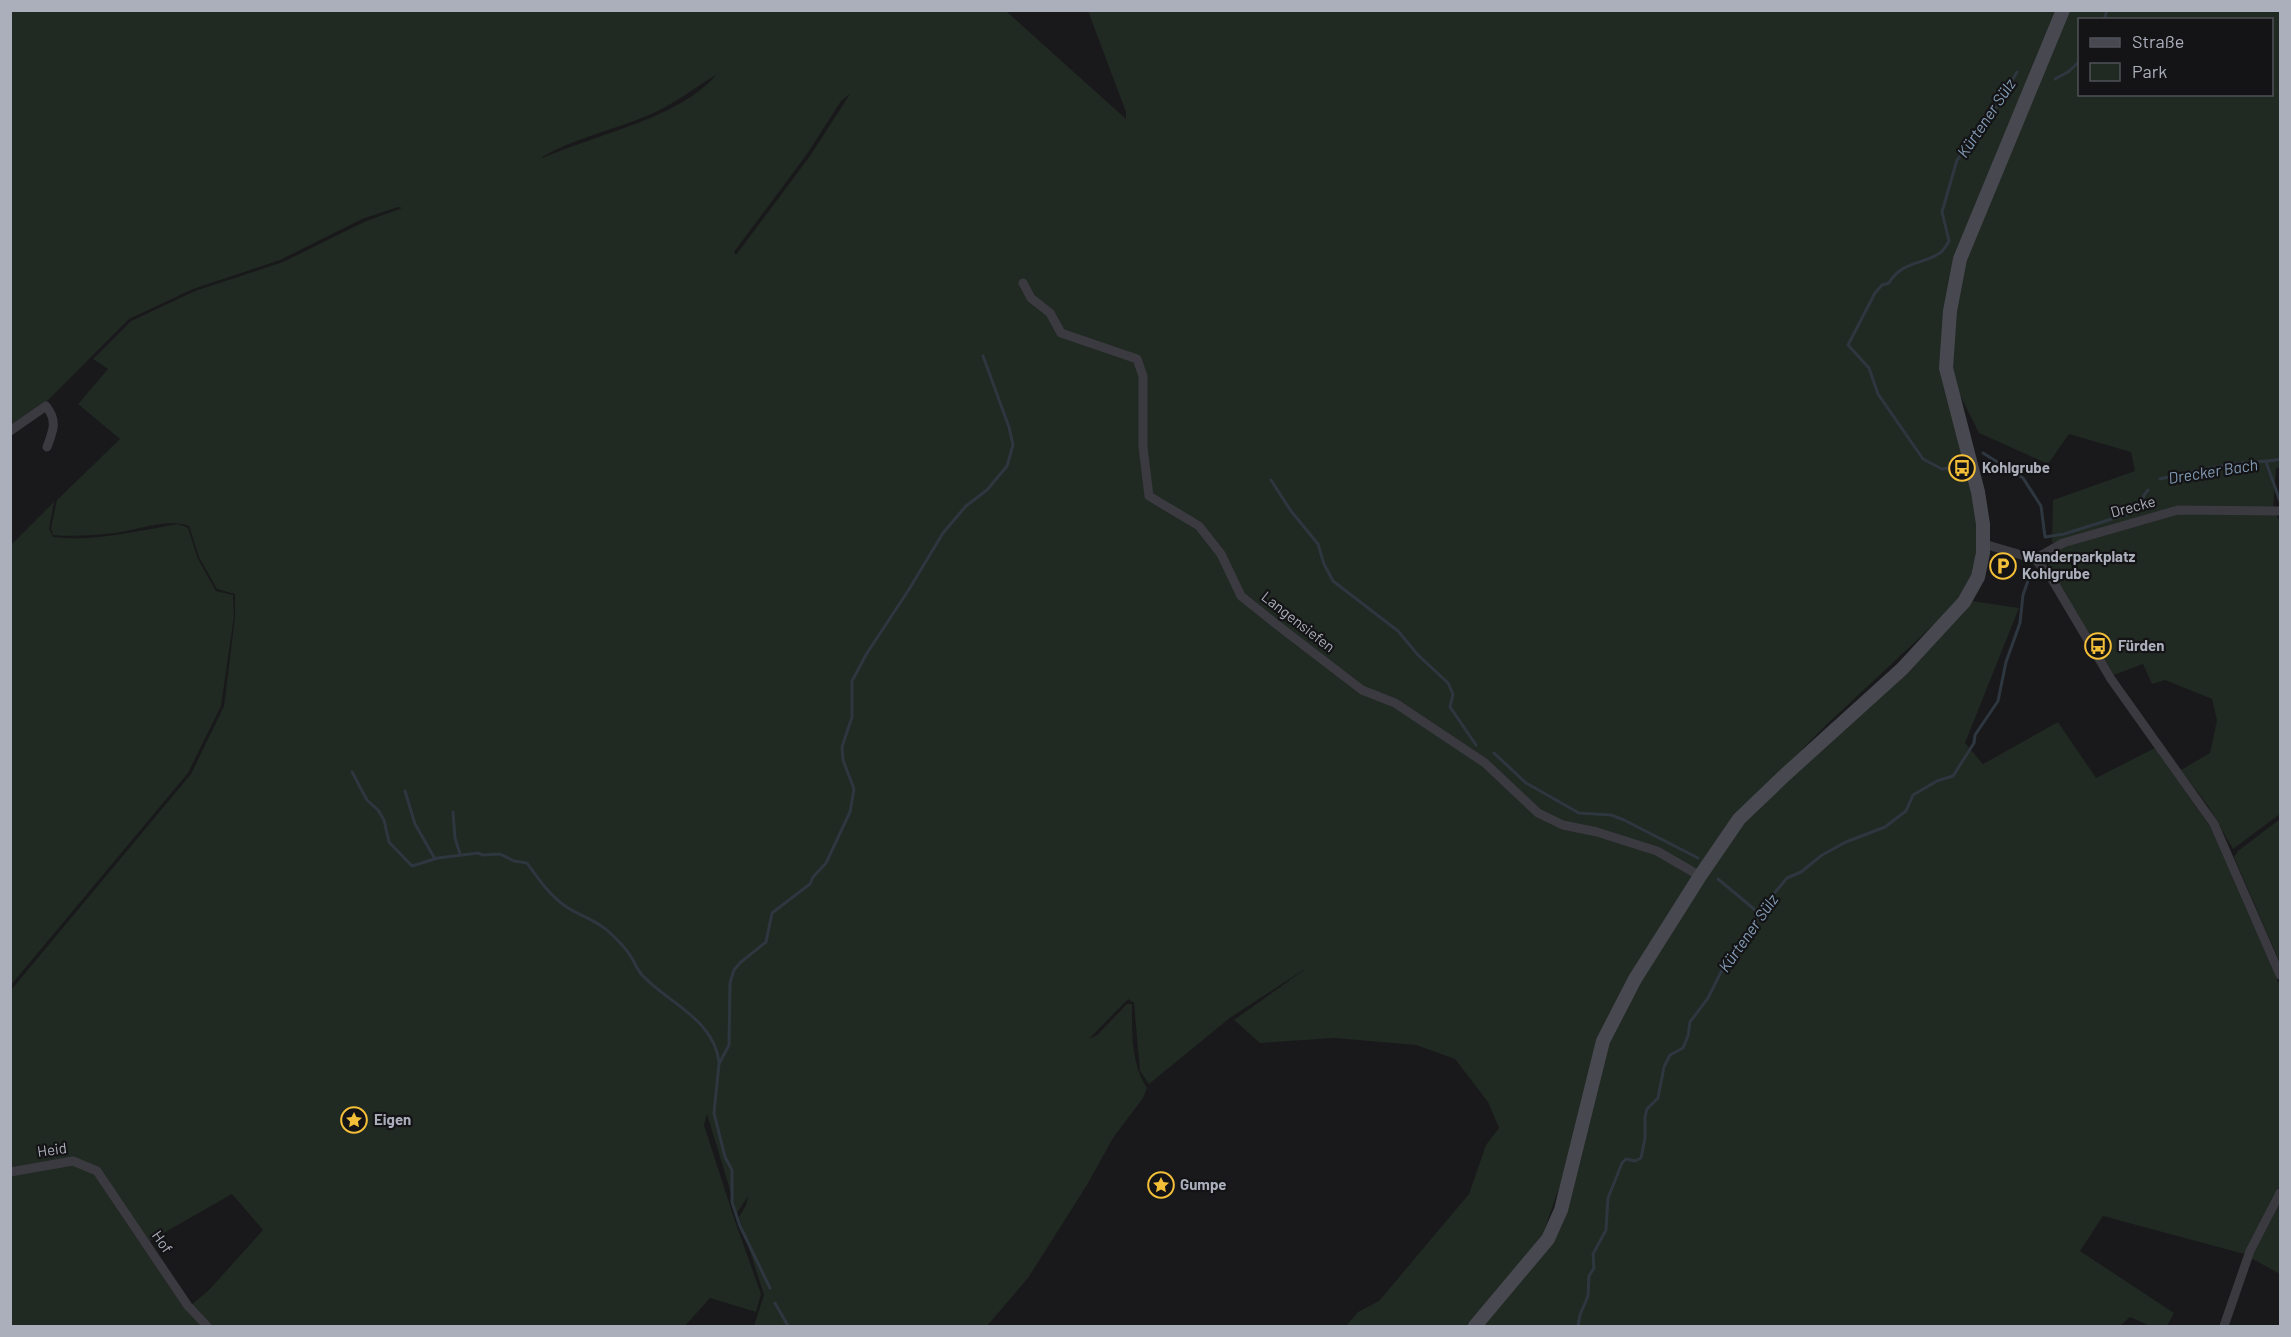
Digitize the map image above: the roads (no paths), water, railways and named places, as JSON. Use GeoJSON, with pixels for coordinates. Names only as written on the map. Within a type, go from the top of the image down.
{"type":"FeatureCollection","features":[{"type":"Feature","properties":{"kind":"main road"},"geometry":{"type":"LineString","coordinates":[[1474,1326],[1548,1239],[1561,1210],[1603,1041],[1635,979],[1700,876],[1739,819],[1902,669],[1964,602],[1978,577],[1984,544],[1980,502],[1946,368],[1950,311],[1960,259],[2063,10]]}},
{"type":"Feature","properties":{"kind":"street","name":"Langensiefen"},"geometry":{"type":"LineString","coordinates":[[1023,283],[1031,297],[1050,313],[1061,333],[1137,359],[1143,376],[1143,447],[1149,496],[1199,526],[1221,554],[1242,596],[1362,690],[1395,703],[1485,763],[1538,813],[1563,825],[1597,832],[1657,851],[1700,876]]}},
{"type":"Feature","properties":{"kind":"street"},"geometry":{"type":"LineString","coordinates":[[10,431],[46,406],[55,423],[46,447]]}},
{"type":"Feature","properties":{"kind":"street","name":"Drecke"},"geometry":{"type":"LineString","coordinates":[[2035,559],[2063,543],[2178,510],[2280,511]]}},
{"type":"Feature","properties":{"kind":"street"},"geometry":{"type":"LineString","coordinates":[[1984,544],[2035,559],[2050,576],[2111,679],[2217,830],[2280,975]]}},
{"type":"Feature","properties":{"kind":"street","name":"Heid"},"geometry":{"type":"LineString","coordinates":[[10,1172],[74,1161],[97,1171]]}},
{"type":"Feature","properties":{"kind":"street","name":"Hof"},"geometry":{"type":"LineString","coordinates":[[97,1171],[188,1306],[207,1326]]}},
{"type":"Feature","properties":{"kind":"street"},"geometry":{"type":"LineString","coordinates":[[2224,1326],[2246,1259],[2280,1193]]}},
{"type":"Feature","properties":{"kind":"waterway","name":"Kürtener Sülz"},"geometry":{"type":"LineString","coordinates":[[2105,18],[2107,10]]}},
{"type":"Feature","properties":{"kind":"waterway","name":"Kürtener Sülz"},"geometry":{"type":"LineString","coordinates":[[2055,79],[2078,63]]}},
{"type":"Feature","properties":{"kind":"waterway","name":"Kürtener Sülz"},"geometry":{"type":"LineString","coordinates":[[1950,468],[1942,469],[1923,459],[1878,394],[1869,368],[1848,345],[1875,293],[1882,285],[1889,283],[1906,267],[1940,253],[1949,241],[1942,212],[1957,160],[1987,123],[2017,72]]}},
{"type":"Feature","properties":{"kind":"waterway"},"geometry":{"type":"LineString","coordinates":[[770,1288],[740,1226],[732,1202],[732,1170],[725,1157],[714,1113],[719,1064],[729,1045],[730,983],[734,970],[741,962],[766,942],[772,913],[810,884],[813,877],[826,863],[850,812],[854,789],[843,760],[842,747],[852,717],[852,681],[867,653],[943,533],[966,506],[987,490],[1007,466],[1013,445],[1009,427],[983,356]]}},
{"type":"Feature","properties":{"kind":"waterway","name":"Kürtener Sülz"},"geometry":{"type":"LineString","coordinates":[[1983,453],[2023,478],[2041,506],[2045,537],[2064,534],[2131,513],[2143,500],[2148,490]]}},
{"type":"Feature","properties":{"kind":"waterway","name":"Drecker Bach"},"geometry":{"type":"LineString","coordinates":[[2160,479],[2226,465],[2280,459]]}},
{"type":"Feature","properties":{"kind":"waterway","name":"Drecker Bach"},"geometry":{"type":"LineString","coordinates":[[2266,462],[2280,501]]}},
{"type":"Feature","properties":{"kind":"waterway"},"geometry":{"type":"LineString","coordinates":[[1271,480],[1291,511],[1318,544],[1324,564],[1333,581],[1398,631],[1418,655],[1448,683],[1453,694],[1450,707],[1476,745]]}},
{"type":"Feature","properties":{"kind":"waterway","name":"Kürtener Sülz"},"geometry":{"type":"LineString","coordinates":[[1578,1326],[1588,1296],[1589,1276],[1594,1268],[1593,1254],[1606,1230],[1608,1198],[1622,1163],[1626,1159],[1635,1161],[1641,1158],[1647,1109],[1658,1098],[1664,1067],[1670,1055],[1683,1048],[1690,1022],[1708,998],[1725,964],[1734,957],[1747,939],[1767,902],[1787,878],[1801,872],[1822,855],[1846,842],[1885,827],[1906,811],[1913,795],[1937,781],[1953,776],[1974,743],[1975,735],[1998,701],[2006,662],[2020,623],[2023,595],[2030,575]]}},
{"type":"Feature","properties":{"kind":"waterway"},"geometry":{"type":"LineString","coordinates":[[1494,753],[1526,783],[1579,813],[1611,815],[1698,858]]}},
{"type":"Feature","properties":{"kind":"waterway"},"geometry":{"type":"LineString","coordinates":[[352,772],[367,800],[378,810],[384,820],[389,842],[412,866],[438,858],[478,853],[500,854],[514,861],[527,863],[556,899],[608,931],[625,948],[642,975],[699,1023],[709,1034],[719,1062]]}},
{"type":"Feature","properties":{"kind":"waterway"},"geometry":{"type":"LineString","coordinates":[[405,791],[415,824],[435,859]]}},
{"type":"Feature","properties":{"kind":"waterway"},"geometry":{"type":"LineString","coordinates":[[453,812],[455,838],[460,854]]}},
{"type":"Feature","properties":{"kind":"waterway"},"geometry":{"type":"LineString","coordinates":[[1718,879],[1760,914]]}},
{"type":"Feature","properties":{"kind":"waterway"},"geometry":{"type":"LineString","coordinates":[[775,1303],[788,1326]]}},
{"type":"Feature","properties":{"kind":"place","name":"Kohlgrube"},"geometry":{"type":"Point","coordinates":[1962,468]}},
{"type":"Feature","properties":{"kind":"place","name":"Wanderparkplatz Kohlgrube"},"geometry":{"type":"Point","coordinates":[2003,566]}},
{"type":"Feature","properties":{"kind":"place","name":"Fürden"},"geometry":{"type":"Point","coordinates":[2098,646]}},
{"type":"Feature","properties":{"kind":"place","name":"Eigen"},"geometry":{"type":"Point","coordinates":[354,1120]}},
{"type":"Feature","properties":{"kind":"place","name":"Gumpe"},"geometry":{"type":"Point","coordinates":[1161,1185]}}]}
